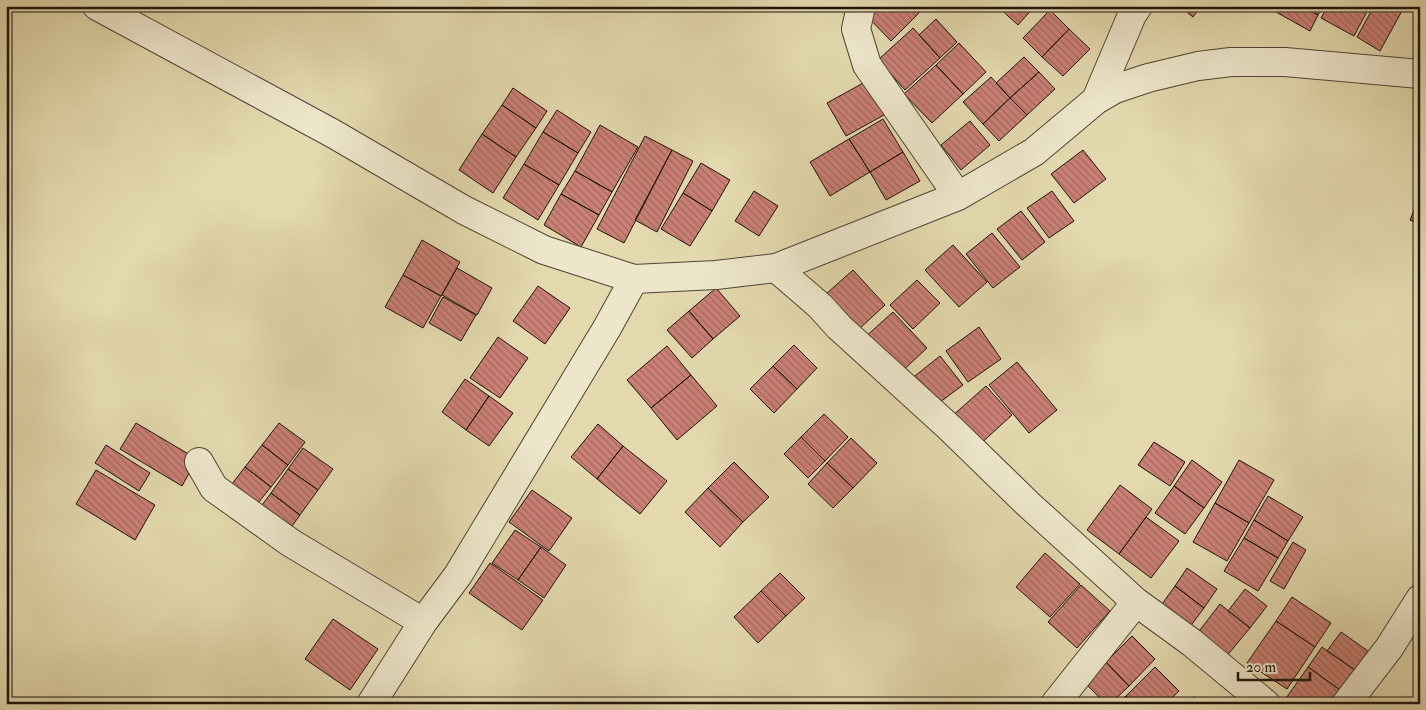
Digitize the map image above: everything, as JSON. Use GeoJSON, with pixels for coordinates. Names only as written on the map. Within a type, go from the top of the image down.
{"type":"FeatureCollection","features":[{"type":"Feature","properties":{"kind":"street"},"geometry":{"type":"LineString","coordinates":[[98,6],[332,133],[464,210],[544,250],[634,278],[716,275],[776,268],[958,196],[1034,152],[1096,100],[1115,89],[1148,78],[1198,66],[1231,62],[1284,62],[1420,74]]}},
{"type":"Feature","properties":{"kind":"street"},"geometry":{"type":"LineString","coordinates":[[861,6],[856,29],[867,65],[958,196]]}},
{"type":"Feature","properties":{"kind":"street"},"geometry":{"type":"LineString","coordinates":[[1096,100],[1138,6]]}},
{"type":"Feature","properties":{"kind":"street"},"geometry":{"type":"LineString","coordinates":[[776,268],[820,306],[839,327],[901,382],[1028,504],[1136,602],[1192,642],[1266,704]]}},
{"type":"Feature","properties":{"kind":"street"},"geometry":{"type":"LineString","coordinates":[[371,704],[423,622],[458,575],[608,328],[634,278]]}},
{"type":"Feature","properties":{"kind":"street"},"geometry":{"type":"LineString","coordinates":[[199,462],[214,488],[290,543],[423,622]]}},
{"type":"Feature","properties":{"kind":"street"},"geometry":{"type":"LineString","coordinates":[[1346,704],[1389,648],[1420,599]]}},
{"type":"Feature","properties":{"kind":"street"},"geometry":{"type":"LineString","coordinates":[[1055,704],[1136,602]]}},
{"type":"Feature","properties":{"kind":"building"},"geometry":{"type":"Polygon","coordinates":[[[872,6],[916,6],[921,11],[891,41],[865,14],[872,6]]]}},
{"type":"Feature","properties":{"kind":"building"},"geometry":{"type":"Polygon","coordinates":[[[916,6],[926,6],[921,11],[916,6]]]}},
{"type":"Feature","properties":{"kind":"building"},"geometry":{"type":"Polygon","coordinates":[[[997,6],[1035,6],[1018,25],[997,6]]]}},
{"type":"Feature","properties":{"kind":"building"},"geometry":{"type":"Polygon","coordinates":[[[1179,6],[1201,6],[1193,17],[1179,6]]]}},
{"type":"Feature","properties":{"kind":"building"},"geometry":{"type":"Polygon","coordinates":[[[1279,6],[1301,6],[1318,15],[1310,31],[1276,12],[1279,6]]]}},
{"type":"Feature","properties":{"kind":"building"},"geometry":{"type":"Polygon","coordinates":[[[1301,6],[1323,6],[1318,15],[1301,6]]]}},
{"type":"Feature","properties":{"kind":"building"},"geometry":{"type":"Polygon","coordinates":[[[1328,6],[1370,6],[1354,36],[1321,18],[1328,6]]]}},
{"type":"Feature","properties":{"kind":"building"},"geometry":{"type":"Polygon","coordinates":[[[1374,6],[1399,6],[1403,9],[1380,51],[1357,37],[1374,6]]]}},
{"type":"Feature","properties":{"kind":"building"},"geometry":{"type":"Polygon","coordinates":[[[1050,10],[1069,29],[1042,57],[1023,38],[1050,10]]]}},
{"type":"Feature","properties":{"kind":"building"},"geometry":{"type":"Polygon","coordinates":[[[936,19],[957,42],[940,58],[919,35],[936,19]]]}},
{"type":"Feature","properties":{"kind":"building"},"geometry":{"type":"Polygon","coordinates":[[[913,28],[940,58],[905,90],[878,60],[913,28]]]}},
{"type":"Feature","properties":{"kind":"building"},"geometry":{"type":"Polygon","coordinates":[[[1069,29],[1090,49],[1063,76],[1042,57],[1069,29]]]}},
{"type":"Feature","properties":{"kind":"building"},"geometry":{"type":"Polygon","coordinates":[[[959,43],[986,72],[963,94],[936,65],[959,43]]]}},
{"type":"Feature","properties":{"kind":"building"},"geometry":{"type":"Polygon","coordinates":[[[1024,57],[1039,72],[1010,98],[996,83],[1024,57]]]}},
{"type":"Feature","properties":{"kind":"building"},"geometry":{"type":"Polygon","coordinates":[[[936,65],[963,94],[932,123],[904,94],[936,65]]]}},
{"type":"Feature","properties":{"kind":"building"},"geometry":{"type":"Polygon","coordinates":[[[1039,72],[1055,89],[1027,115],[1010,98],[1039,72]]]}},
{"type":"Feature","properties":{"kind":"building"},"geometry":{"type":"Polygon","coordinates":[[[991,77],[1010,98],[983,124],[963,102],[991,77]]]}},
{"type":"Feature","properties":{"kind":"building"},"geometry":{"type":"Polygon","coordinates":[[[865,82],[884,115],[846,136],[827,103],[865,82]]]}},
{"type":"Feature","properties":{"kind":"building"},"geometry":{"type":"Polygon","coordinates":[[[513,88],[547,111],[536,128],[502,105],[513,88]]]}},
{"type":"Feature","properties":{"kind":"building"},"geometry":{"type":"Polygon","coordinates":[[[1010,98],[1027,115],[999,141],[983,124],[1010,98]]]}},
{"type":"Feature","properties":{"kind":"building"},"geometry":{"type":"Polygon","coordinates":[[[502,105],[536,128],[516,157],[482,134],[502,105]]]}},
{"type":"Feature","properties":{"kind":"building"},"geometry":{"type":"Polygon","coordinates":[[[557,110],[591,132],[578,153],[543,132],[557,110]]]}},
{"type":"Feature","properties":{"kind":"building"},"geometry":{"type":"Polygon","coordinates":[[[883,119],[903,152],[870,172],[849,139],[883,119]]]}},
{"type":"Feature","properties":{"kind":"building"},"geometry":{"type":"Polygon","coordinates":[[[970,121],[990,145],[961,170],[941,145],[970,121]]]}},
{"type":"Feature","properties":{"kind":"building"},"geometry":{"type":"Polygon","coordinates":[[[600,125],[638,147],[612,192],[575,171],[600,125]]]}},
{"type":"Feature","properties":{"kind":"building"},"geometry":{"type":"Polygon","coordinates":[[[543,132],[578,153],[559,185],[524,164],[543,132]]]}},
{"type":"Feature","properties":{"kind":"building"},"geometry":{"type":"Polygon","coordinates":[[[482,134],[516,157],[493,193],[459,170],[482,134]]]}},
{"type":"Feature","properties":{"kind":"building"},"geometry":{"type":"Polygon","coordinates":[[[645,136],[672,150],[624,243],[597,229],[645,136]]]}},
{"type":"Feature","properties":{"kind":"building"},"geometry":{"type":"Polygon","coordinates":[[[849,139],[870,172],[830,196],[810,162],[849,139]]]}},
{"type":"Feature","properties":{"kind":"building"},"geometry":{"type":"Polygon","coordinates":[[[672,150],[693,161],[657,232],[635,220],[672,150]]]}},
{"type":"Feature","properties":{"kind":"building"},"geometry":{"type":"Polygon","coordinates":[[[1083,150],[1106,179],[1074,203],[1051,174],[1083,150]]]}},
{"type":"Feature","properties":{"kind":"building"},"geometry":{"type":"Polygon","coordinates":[[[903,152],[920,181],[886,200],[870,172],[903,152]]]}},
{"type":"Feature","properties":{"kind":"building"},"geometry":{"type":"Polygon","coordinates":[[[701,163],[730,180],[712,211],[683,193],[701,163]]]}},
{"type":"Feature","properties":{"kind":"building"},"geometry":{"type":"Polygon","coordinates":[[[524,164],[559,185],[538,220],[503,198],[524,164]]]}},
{"type":"Feature","properties":{"kind":"building"},"geometry":{"type":"Polygon","coordinates":[[[575,171],[612,192],[599,215],[561,194],[575,171]]]}},
{"type":"Feature","properties":{"kind":"building"},"geometry":{"type":"Polygon","coordinates":[[[754,191],[778,206],[759,236],[735,221],[754,191]]]}},
{"type":"Feature","properties":{"kind":"building"},"geometry":{"type":"Polygon","coordinates":[[[1052,191],[1074,221],[1049,238],[1027,208],[1052,191]]]}},
{"type":"Feature","properties":{"kind":"building"},"geometry":{"type":"Polygon","coordinates":[[[683,193],[712,211],[690,246],[661,229],[683,193]]]}},
{"type":"Feature","properties":{"kind":"building"},"geometry":{"type":"Polygon","coordinates":[[[561,194],[599,215],[581,247],[544,225],[561,194]]]}},
{"type":"Feature","properties":{"kind":"building"},"geometry":{"type":"Polygon","coordinates":[[[1420,196],[1420,224],[1410,220],[1420,196]]]}},
{"type":"Feature","properties":{"kind":"building"},"geometry":{"type":"Polygon","coordinates":[[[1021,211],[1045,242],[1022,260],[997,229],[1021,211]]]}},
{"type":"Feature","properties":{"kind":"building"},"geometry":{"type":"Polygon","coordinates":[[[992,233],[1020,267],[993,288],[966,254],[992,233]]]}},
{"type":"Feature","properties":{"kind":"building"},"geometry":{"type":"Polygon","coordinates":[[[422,240],[460,262],[441,296],[403,275],[422,240]]]}},
{"type":"Feature","properties":{"kind":"building"},"geometry":{"type":"Polygon","coordinates":[[[953,245],[987,282],[959,307],[925,270],[953,245]]]}},
{"type":"Feature","properties":{"kind":"building"},"geometry":{"type":"Polygon","coordinates":[[[457,268],[492,288],[477,315],[442,295],[457,268]]]}},
{"type":"Feature","properties":{"kind":"building"},"geometry":{"type":"Polygon","coordinates":[[[853,270],[885,305],[858,330],[826,294],[853,270]]]}},
{"type":"Feature","properties":{"kind":"building"},"geometry":{"type":"Polygon","coordinates":[[[403,275],[441,296],[423,328],[385,307],[403,275]]]}},
{"type":"Feature","properties":{"kind":"building"},"geometry":{"type":"Polygon","coordinates":[[[917,280],[940,303],[913,329],[890,305],[917,280]]]}},
{"type":"Feature","properties":{"kind":"building"},"geometry":{"type":"Polygon","coordinates":[[[538,286],[570,308],[545,344],[513,321],[538,286]]]}},
{"type":"Feature","properties":{"kind":"building"},"geometry":{"type":"Polygon","coordinates":[[[716,288],[740,316],[713,339],[689,311],[716,288]]]}},
{"type":"Feature","properties":{"kind":"building"},"geometry":{"type":"Polygon","coordinates":[[[443,297],[476,315],[461,341],[429,323],[443,297]]]}},
{"type":"Feature","properties":{"kind":"building"},"geometry":{"type":"Polygon","coordinates":[[[689,311],[713,339],[692,358],[667,330],[689,311]]]}},
{"type":"Feature","properties":{"kind":"building"},"geometry":{"type":"Polygon","coordinates":[[[893,312],[927,348],[898,375],[863,339],[893,312]]]}},
{"type":"Feature","properties":{"kind":"building"},"geometry":{"type":"Polygon","coordinates":[[[979,327],[1001,359],[968,382],[946,351],[979,327]]]}},
{"type":"Feature","properties":{"kind":"building"},"geometry":{"type":"Polygon","coordinates":[[[498,337],[528,358],[500,398],[470,378],[498,337]]]}},
{"type":"Feature","properties":{"kind":"building"},"geometry":{"type":"Polygon","coordinates":[[[794,345],[817,368],[797,389],[773,366],[794,345]]]}},
{"type":"Feature","properties":{"kind":"building"},"geometry":{"type":"Polygon","coordinates":[[[667,346],[691,375],[651,408],[627,380],[667,346]]]}},
{"type":"Feature","properties":{"kind":"building"},"geometry":{"type":"Polygon","coordinates":[[[940,356],[963,385],[932,408],[911,379],[940,356]]]}},
{"type":"Feature","properties":{"kind":"building"},"geometry":{"type":"Polygon","coordinates":[[[1017,362],[1057,410],[1029,433],[989,385],[1017,362]]]}},
{"type":"Feature","properties":{"kind":"building"},"geometry":{"type":"Polygon","coordinates":[[[773,366],[797,389],[774,413],[750,389],[773,366]]]}},
{"type":"Feature","properties":{"kind":"building"},"geometry":{"type":"Polygon","coordinates":[[[691,375],[717,406],[677,440],[651,408],[691,375]]]}},
{"type":"Feature","properties":{"kind":"building"},"geometry":{"type":"Polygon","coordinates":[[[465,379],[489,396],[466,430],[442,412],[465,379]]]}},
{"type":"Feature","properties":{"kind":"building"},"geometry":{"type":"Polygon","coordinates":[[[986,386],[1012,415],[977,447],[951,417],[986,386]]]}},
{"type":"Feature","properties":{"kind":"building"},"geometry":{"type":"Polygon","coordinates":[[[489,396],[513,413],[489,446],[466,430],[489,396]]]}},
{"type":"Feature","properties":{"kind":"building"},"geometry":{"type":"Polygon","coordinates":[[[824,414],[848,437],[825,461],[801,437],[824,414]]]}},
{"type":"Feature","properties":{"kind":"building"},"geometry":{"type":"Polygon","coordinates":[[[136,423],[197,459],[182,486],[120,449],[136,423]]]}},
{"type":"Feature","properties":{"kind":"building"},"geometry":{"type":"Polygon","coordinates":[[[279,423],[305,442],[288,465],[262,445],[279,423]]]}},
{"type":"Feature","properties":{"kind":"building"},"geometry":{"type":"Polygon","coordinates":[[[598,424],[623,446],[597,479],[571,457],[598,424]]]}},
{"type":"Feature","properties":{"kind":"building"},"geometry":{"type":"Polygon","coordinates":[[[801,437],[825,461],[808,478],[784,454],[801,437]]]}},
{"type":"Feature","properties":{"kind":"building"},"geometry":{"type":"Polygon","coordinates":[[[851,438],[877,463],[853,488],[827,463],[851,438]]]}},
{"type":"Feature","properties":{"kind":"building"},"geometry":{"type":"Polygon","coordinates":[[[1154,442],[1185,462],[1170,486],[1138,465],[1154,442]]]}},
{"type":"Feature","properties":{"kind":"building"},"geometry":{"type":"Polygon","coordinates":[[[106,445],[150,473],[139,491],[95,463],[106,445]]]}},
{"type":"Feature","properties":{"kind":"building"},"geometry":{"type":"Polygon","coordinates":[[[262,445],[288,465],[271,487],[245,467],[262,445]]]}},
{"type":"Feature","properties":{"kind":"building"},"geometry":{"type":"Polygon","coordinates":[[[623,446],[667,481],[640,514],[597,479],[623,446]]]}},
{"type":"Feature","properties":{"kind":"building"},"geometry":{"type":"Polygon","coordinates":[[[303,448],[333,469],[318,490],[288,469],[303,448]]]}},
{"type":"Feature","properties":{"kind":"building"},"geometry":{"type":"Polygon","coordinates":[[[1192,460],[1222,482],[1204,508],[1174,486],[1192,460]]]}},
{"type":"Feature","properties":{"kind":"building"},"geometry":{"type":"Polygon","coordinates":[[[1239,460],[1274,480],[1249,523],[1215,503],[1239,460]]]}},
{"type":"Feature","properties":{"kind":"building"},"geometry":{"type":"Polygon","coordinates":[[[734,462],[769,497],[743,522],[708,488],[734,462]]]}},
{"type":"Feature","properties":{"kind":"building"},"geometry":{"type":"Polygon","coordinates":[[[827,463],[853,488],[833,508],[808,484],[827,463]]]}},
{"type":"Feature","properties":{"kind":"building"},"geometry":{"type":"Polygon","coordinates":[[[245,467],[271,487],[258,503],[232,484],[245,467]]]}},
{"type":"Feature","properties":{"kind":"building"},"geometry":{"type":"Polygon","coordinates":[[[288,469],[318,490],[300,515],[271,493],[288,469]]]}},
{"type":"Feature","properties":{"kind":"building"},"geometry":{"type":"Polygon","coordinates":[[[96,470],[155,505],[135,540],[76,504],[96,470]]]}},
{"type":"Feature","properties":{"kind":"building"},"geometry":{"type":"Polygon","coordinates":[[[1120,485],[1152,509],[1119,554],[1087,530],[1120,485]]]}},
{"type":"Feature","properties":{"kind":"building"},"geometry":{"type":"Polygon","coordinates":[[[1174,486],[1204,508],[1185,534],[1155,513],[1174,486]]]}},
{"type":"Feature","properties":{"kind":"building"},"geometry":{"type":"Polygon","coordinates":[[[708,488],[743,522],[720,547],[685,512],[708,488]]]}},
{"type":"Feature","properties":{"kind":"building"},"geometry":{"type":"Polygon","coordinates":[[[532,490],[572,518],[549,551],[509,522],[532,490]]]}},
{"type":"Feature","properties":{"kind":"building"},"geometry":{"type":"Polygon","coordinates":[[[271,493],[300,515],[292,526],[262,505],[271,493]]]}},
{"type":"Feature","properties":{"kind":"building"},"geometry":{"type":"Polygon","coordinates":[[[1268,496],[1303,517],[1288,541],[1254,520],[1268,496]]]}},
{"type":"Feature","properties":{"kind":"building"},"geometry":{"type":"Polygon","coordinates":[[[1215,503],[1249,523],[1227,561],[1193,542],[1215,503]]]}},
{"type":"Feature","properties":{"kind":"building"},"geometry":{"type":"Polygon","coordinates":[[[1146,517],[1179,541],[1151,578],[1119,554],[1146,517]]]}},
{"type":"Feature","properties":{"kind":"building"},"geometry":{"type":"Polygon","coordinates":[[[1254,520],[1288,541],[1278,558],[1244,538],[1254,520]]]}},
{"type":"Feature","properties":{"kind":"building"},"geometry":{"type":"Polygon","coordinates":[[[515,530],[541,547],[518,580],[492,563],[515,530]]]}},
{"type":"Feature","properties":{"kind":"building"},"geometry":{"type":"Polygon","coordinates":[[[1244,538],[1278,558],[1258,591],[1224,571],[1244,538]]]}},
{"type":"Feature","properties":{"kind":"building"},"geometry":{"type":"Polygon","coordinates":[[[1293,542],[1306,550],[1284,589],[1270,581],[1293,542]]]}},
{"type":"Feature","properties":{"kind":"building"},"geometry":{"type":"Polygon","coordinates":[[[541,547],[566,565],[544,598],[518,580],[541,547]]]}},
{"type":"Feature","properties":{"kind":"building"},"geometry":{"type":"Polygon","coordinates":[[[1045,553],[1080,584],[1050,617],[1016,587],[1045,553]]]}},
{"type":"Feature","properties":{"kind":"building"},"geometry":{"type":"Polygon","coordinates":[[[490,563],[543,600],[522,630],[469,593],[490,563]]]}},
{"type":"Feature","properties":{"kind":"building"},"geometry":{"type":"Polygon","coordinates":[[[1187,568],[1217,589],[1204,608],[1175,586],[1187,568]]]}},
{"type":"Feature","properties":{"kind":"building"},"geometry":{"type":"Polygon","coordinates":[[[780,573],[805,598],[786,616],[761,591],[780,573]]]}},
{"type":"Feature","properties":{"kind":"building"},"geometry":{"type":"Polygon","coordinates":[[[1081,585],[1110,611],[1077,648],[1048,622],[1081,585]]]}},
{"type":"Feature","properties":{"kind":"building"},"geometry":{"type":"Polygon","coordinates":[[[1175,586],[1204,608],[1186,632],[1157,611],[1175,586]]]}},
{"type":"Feature","properties":{"kind":"building"},"geometry":{"type":"Polygon","coordinates":[[[1245,589],[1267,606],[1250,628],[1228,611],[1245,589]]]}},
{"type":"Feature","properties":{"kind":"building"},"geometry":{"type":"Polygon","coordinates":[[[761,591],[786,616],[758,643],[734,617],[761,591]]]}},
{"type":"Feature","properties":{"kind":"building"},"geometry":{"type":"Polygon","coordinates":[[[1292,597],[1331,623],[1315,647],[1276,621],[1292,597]]]}},
{"type":"Feature","properties":{"kind":"building"},"geometry":{"type":"Polygon","coordinates":[[[1220,604],[1250,628],[1225,658],[1196,635],[1220,604]]]}},
{"type":"Feature","properties":{"kind":"building"},"geometry":{"type":"Polygon","coordinates":[[[333,619],[378,649],[350,690],[305,659],[333,619]]]}},
{"type":"Feature","properties":{"kind":"building"},"geometry":{"type":"Polygon","coordinates":[[[1276,621],[1315,647],[1287,689],[1247,663],[1276,621]]]}},
{"type":"Feature","properties":{"kind":"building"},"geometry":{"type":"Polygon","coordinates":[[[1341,632],[1368,651],[1355,670],[1327,651],[1341,632]]]}},
{"type":"Feature","properties":{"kind":"building"},"geometry":{"type":"Polygon","coordinates":[[[1132,636],[1155,659],[1129,686],[1106,662],[1132,636]]]}},
{"type":"Feature","properties":{"kind":"building"},"geometry":{"type":"Polygon","coordinates":[[[1322,647],[1355,670],[1340,690],[1308,667],[1322,647]]]}},
{"type":"Feature","properties":{"kind":"building"},"geometry":{"type":"Polygon","coordinates":[[[1106,662],[1129,686],[1110,704],[1092,704],[1099,697],[1085,683],[1106,662]]]}},
{"type":"Feature","properties":{"kind":"building"},"geometry":{"type":"Polygon","coordinates":[[[1155,667],[1179,691],[1166,704],[1134,704],[1126,696],[1155,667]]]}},
{"type":"Feature","properties":{"kind":"building"},"geometry":{"type":"Polygon","coordinates":[[[1308,667],[1340,690],[1331,704],[1282,704],[1308,667]]]}},
{"type":"Feature","properties":{"kind":"building"},"geometry":{"type":"Polygon","coordinates":[[[1126,696],[1134,704],[1118,704],[1126,696]]]}},
{"type":"Feature","properties":{"kind":"building"},"geometry":{"type":"Polygon","coordinates":[[[1194,697],[1202,704],[1187,704],[1194,697]]]}}]}
